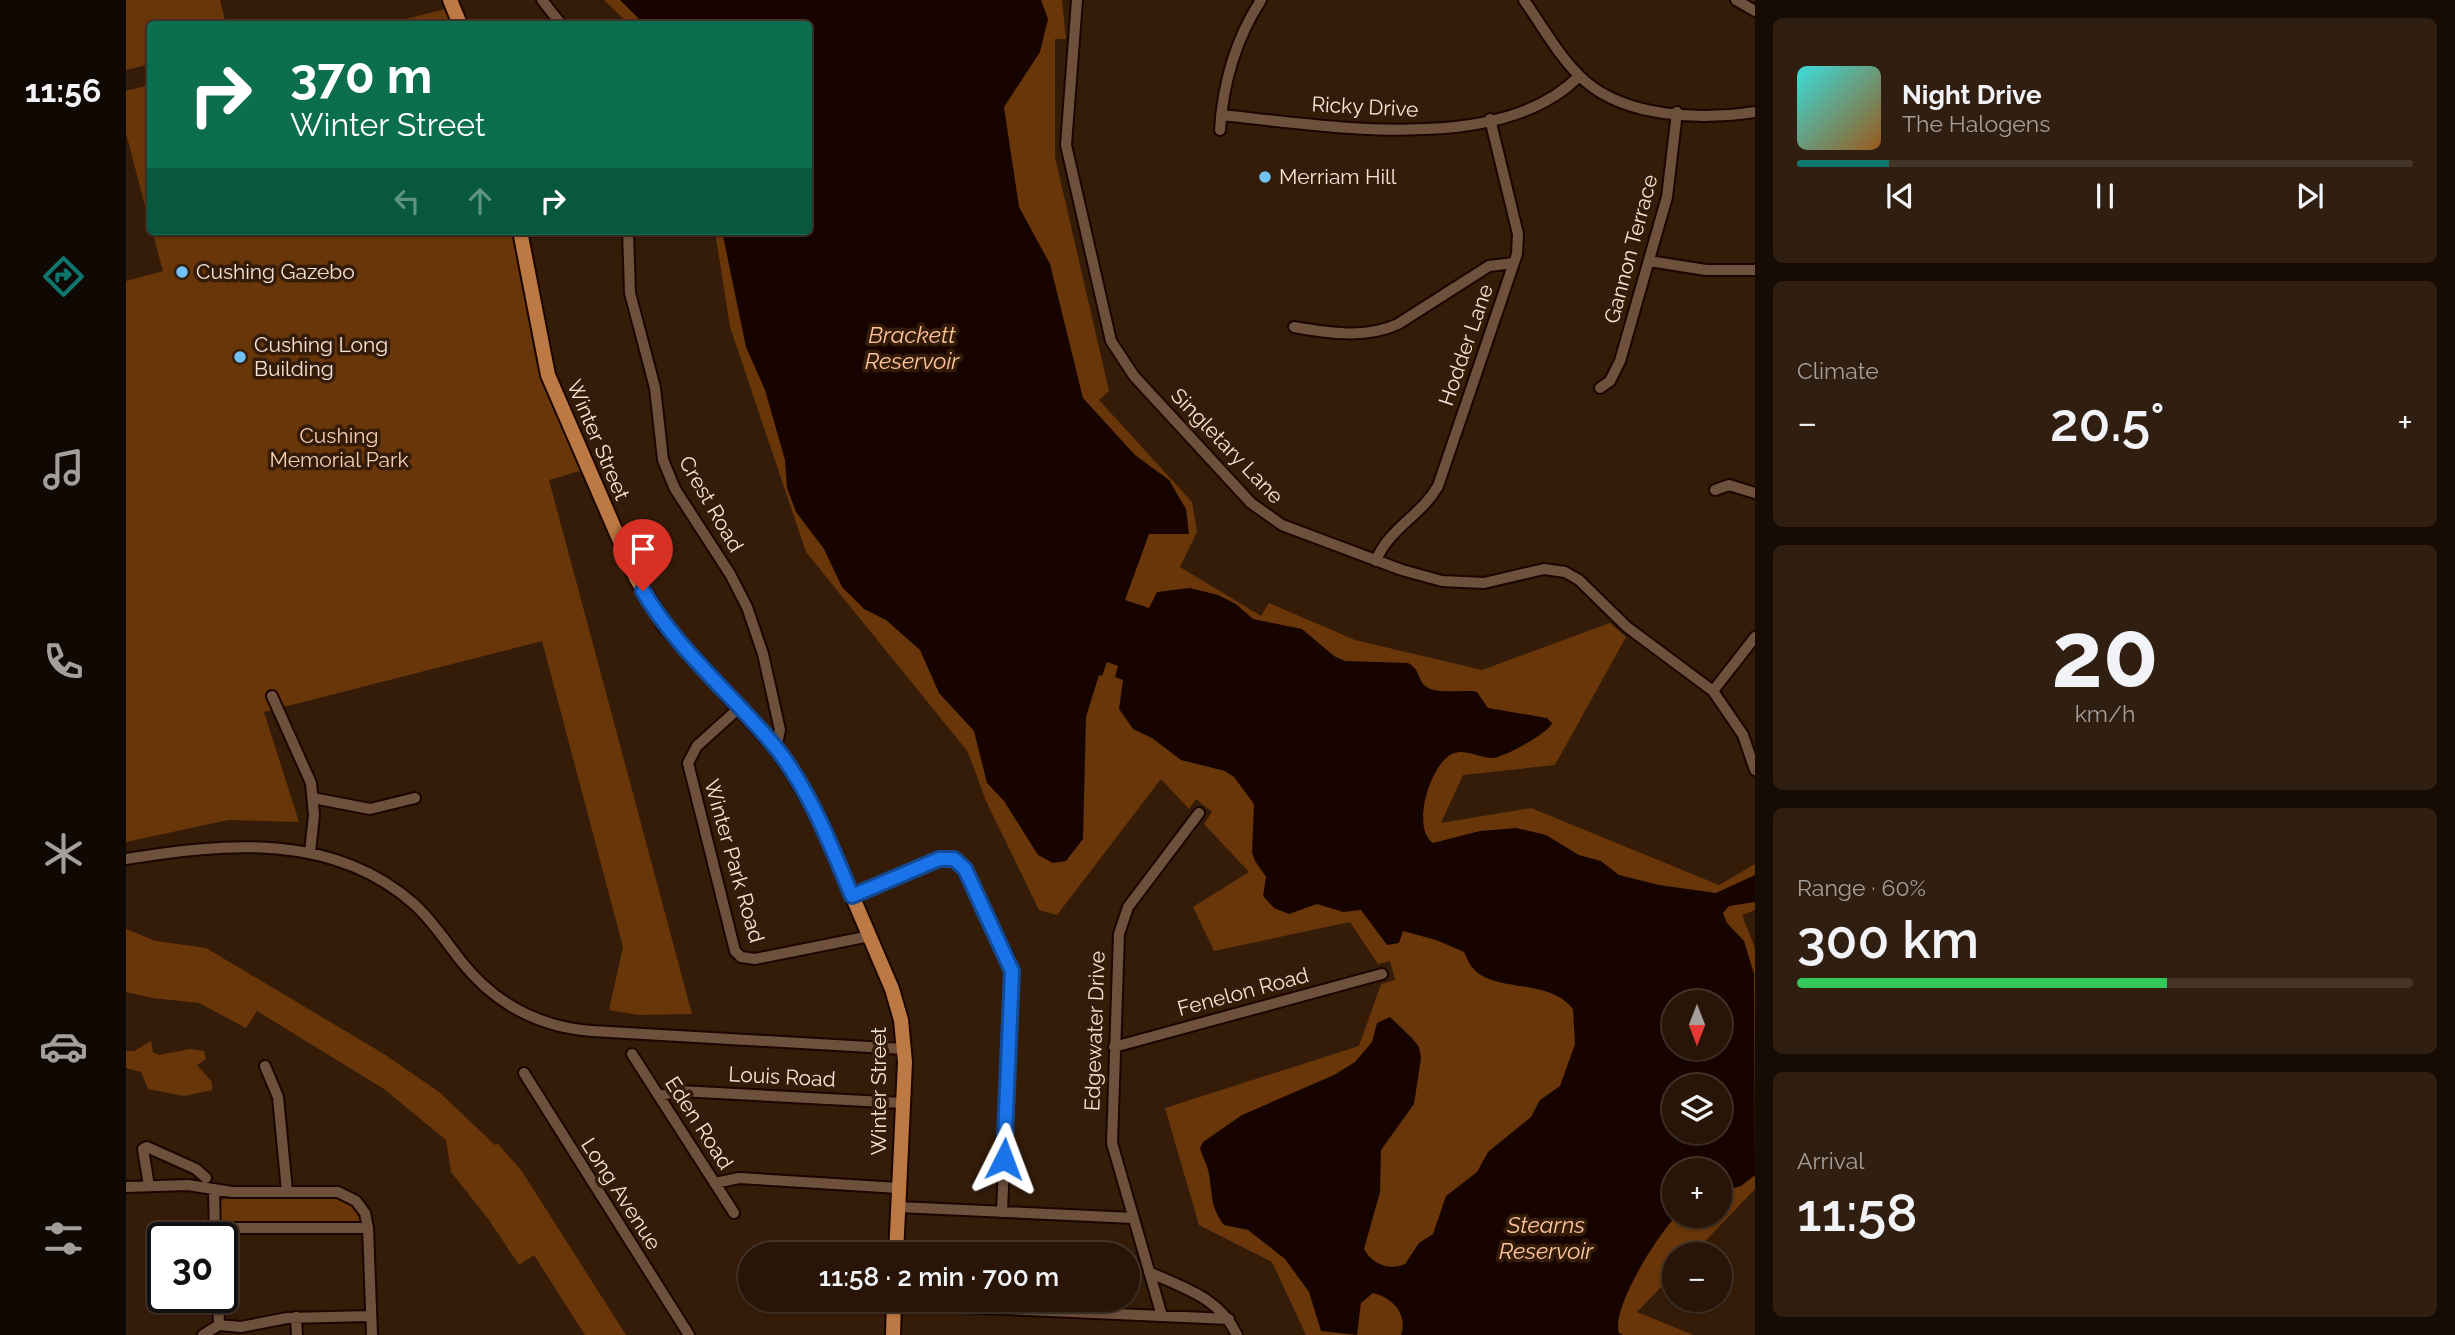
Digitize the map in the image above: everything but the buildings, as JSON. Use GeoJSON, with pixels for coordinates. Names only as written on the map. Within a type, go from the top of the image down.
{"type":"FeatureCollection","features":[{"type":"Feature","properties":{"kind":"main road"},"geometry":{"type":"LineString","coordinates":[[453,1],[459,21]]}},
{"type":"Feature","properties":{"kind":"main road","name":"Winter Street"},"geometry":{"type":"LineString","coordinates":[[521,235],[548,375],[632,570],[666,627],[776,748],[810,802],[900,1010],[904,1049],[897,1242]]}},
{"type":"Feature","properties":{"kind":"main road"},"geometry":{"type":"LineString","coordinates":[[893,1335],[894,1312]]}},
{"type":"Feature","properties":{"kind":"street"},"geometry":{"type":"LineString","coordinates":[[542,0],[559,21]]}},
{"type":"Feature","properties":{"kind":"street","name":"Singletary Lane"},"geometry":{"type":"LineString","coordinates":[[1077,0],[1066,145],[1114,351],[1134,376],[1266,516],[1292,530],[1431,579],[1464,584],[1494,581],[1544,569],[1565,572],[1586,586],[1627,627],[1713,691],[1743,735],[1755,770]]}},
{"type":"Feature","properties":{"kind":"street"},"geometry":{"type":"LineString","coordinates":[[1220,130],[1224,85],[1234,52],[1261,0]]}},
{"type":"Feature","properties":{"kind":"street"},"geometry":{"type":"LineString","coordinates":[[1524,0],[1579,76],[1596,89],[1626,104],[1677,112],[1755,112]]}},
{"type":"Feature","properties":{"kind":"street"},"geometry":{"type":"LineString","coordinates":[[1736,0],[1755,11]]}},
{"type":"Feature","properties":{"kind":"street","name":"Ricky Drive"},"geometry":{"type":"LineString","coordinates":[[1221,115],[1388,131],[1435,129],[1522,113],[1545,103],[1579,76]]}},
{"type":"Feature","properties":{"kind":"street","name":"Gannon Terrace"},"geometry":{"type":"LineString","coordinates":[[1600,388],[1610,381],[1616,369],[1649,261],[1670,184],[1677,112]]}},
{"type":"Feature","properties":{"kind":"street","name":"Hodder Lane"},"geometry":{"type":"LineString","coordinates":[[1376,561],[1383,545],[1425,504],[1438,486],[1514,263],[1518,234],[1490,119]]}},
{"type":"Feature","properties":{"kind":"street","name":"Crest Road"},"geometry":{"type":"LineString","coordinates":[[628,235],[632,307],[655,388],[660,451],[670,480],[730,574],[751,619],[778,721],[780,734],[776,748]]}},
{"type":"Feature","properties":{"kind":"street"},"geometry":{"type":"LineString","coordinates":[[1649,261],[1706,270],[1755,270]]}},
{"type":"Feature","properties":{"kind":"street"},"geometry":{"type":"LineString","coordinates":[[1294,327],[1347,333],[1382,330],[1398,324],[1489,266],[1514,263]]}},
{"type":"Feature","properties":{"kind":"street"},"geometry":{"type":"LineString","coordinates":[[1715,490],[1729,485],[1755,493]]}},
{"type":"Feature","properties":{"kind":"street"},"geometry":{"type":"LineString","coordinates":[[1713,691],[1755,637]]}},
{"type":"Feature","properties":{"kind":"street"},"geometry":{"type":"LineString","coordinates":[[272,696],[309,776],[313,797],[310,852]]}},
{"type":"Feature","properties":{"kind":"street","name":"Winter Park Road"},"geometry":{"type":"LineString","coordinates":[[739,708],[697,746],[688,763],[737,955],[755,959],[870,936]]}},
{"type":"Feature","properties":{"kind":"street"},"geometry":{"type":"LineString","coordinates":[[313,797],[370,808],[415,798]]}},
{"type":"Feature","properties":{"kind":"street","name":"Edgewater Drive"},"geometry":{"type":"LineString","coordinates":[[1161,1316],[1112,1143],[1121,920],[1199,813]]}},
{"type":"Feature","properties":{"kind":"street"},"geometry":{"type":"LineString","coordinates":[[126,845],[128,859],[226,847],[310,852],[359,867],[394,888],[421,910],[475,978],[493,995],[514,1009],[550,1025],[578,1030],[904,1049]]}},
{"type":"Feature","properties":{"kind":"street"},"geometry":{"type":"LineString","coordinates":[[852,896],[939,859],[954,859],[965,869],[1008,957],[1012,975],[1002,1212]]}},
{"type":"Feature","properties":{"kind":"street","name":"Fenelon Road"},"geometry":{"type":"LineString","coordinates":[[1114,1047],[1382,974]]}},
{"type":"Feature","properties":{"kind":"street","name":"Eden Road"},"geometry":{"type":"LineString","coordinates":[[632,1054],[734,1213]]}},
{"type":"Feature","properties":{"kind":"street"},"geometry":{"type":"LineString","coordinates":[[265,1066],[278,1097],[287,1191]]}},
{"type":"Feature","properties":{"kind":"street","name":"Long Avenue"},"geometry":{"type":"LineString","coordinates":[[524,1073],[689,1335]]}},
{"type":"Feature","properties":{"kind":"street","name":"Louis Road"},"geometry":{"type":"LineString","coordinates":[[659,1096],[680,1091],[903,1103]]}},
{"type":"Feature","properties":{"kind":"street"},"geometry":{"type":"LineString","coordinates":[[149,1186],[142,1154],[147,1147],[196,1169],[208,1185]]}},
{"type":"Feature","properties":{"kind":"street"},"geometry":{"type":"LineString","coordinates":[[209,1166],[208,1185],[213,1222]]}},
{"type":"Feature","properties":{"kind":"street"},"geometry":{"type":"LineString","coordinates":[[715,1183],[739,1178],[899,1188]]}},
{"type":"Feature","properties":{"kind":"street"},"geometry":{"type":"LineString","coordinates":[[126,1187],[208,1185],[331,1192],[350,1196],[365,1213],[369,1228],[372,1335]]}},
{"type":"Feature","properties":{"kind":"street"},"geometry":{"type":"LineString","coordinates":[[898,1207],[1133,1218]]}},
{"type":"Feature","properties":{"kind":"street"},"geometry":{"type":"LineString","coordinates":[[238,1232],[369,1228]]}},
{"type":"Feature","properties":{"kind":"street"},"geometry":{"type":"LineString","coordinates":[[1149,1272],[1209,1300],[1229,1319],[1237,1335]]}},
{"type":"Feature","properties":{"kind":"street"},"geometry":{"type":"LineString","coordinates":[[1085,1312],[1229,1319]]}},
{"type":"Feature","properties":{"kind":"street"},"geometry":{"type":"LineString","coordinates":[[219,1313],[219,1325]]}},
{"type":"Feature","properties":{"kind":"street"},"geometry":{"type":"LineString","coordinates":[[203,1335],[219,1325],[241,1326],[296,1317],[371,1316]]}},
{"type":"Feature","properties":{"kind":"street"},"geometry":{"type":"LineString","coordinates":[[296,1317],[297,1335]]}},
{"type":"Feature","properties":{"kind":"green space"},"geometry":{"type":"Polygon","coordinates":[[[126,0],[220,0],[225,21],[147,21],[147,65],[126,70],[126,0]]]}},
{"type":"Feature","properties":{"kind":"green space"},"geometry":{"type":"Polygon","coordinates":[[[604,0],[1062,0],[1066,39],[1055,39],[1055,157],[1109,391],[1099,400],[1192,502],[1197,532],[1180,567],[1261,616],[1269,603],[1355,640],[1482,670],[1610,623],[1626,637],[1555,765],[1463,775],[1441,823],[1531,808],[1719,885],[1755,864],[1755,910],[1742,915],[1755,948],[1755,1189],[1732,1213],[1732,1158],[1662,1158],[1662,1228],[1718,1228],[1704,1242],[1662,1242],[1662,1286],[1637,1312],[1693,1335],[1306,1335],[1272,1262],[1199,1225],[1165,1108],[1359,1046],[1381,984],[1395,980],[1390,961],[1378,964],[1350,922],[1214,951],[1193,907],[1249,872],[1204,824],[1212,812],[1196,799],[1189,809],[1161,779],[1057,915],[1039,910],[986,801],[968,752],[806,552],[730,327],[716,235],[812,235],[812,21],[626,21],[604,0]]]}},
{"type":"Feature","properties":{"kind":"green space"},"geometry":{"type":"Polygon","coordinates":[[[446,9],[451,21],[398,21],[446,9]]]}},
{"type":"Feature","properties":{"kind":"green space"},"geometry":{"type":"Polygon","coordinates":[[[147,86],[147,214],[126,133],[126,91],[147,86]]]}},
{"type":"Feature","properties":{"kind":"green space","name":"Cushing Memorial Park"},"geometry":{"type":"Polygon","coordinates":[[[153,235],[513,235],[535,355],[580,471],[549,480],[692,1014],[639,1015],[609,1010],[623,947],[542,641],[264,712],[299,822],[228,820],[126,842],[126,281],[163,271],[153,235]]]}},
{"type":"Feature","properties":{"kind":"green space"},"geometry":{"type":"Polygon","coordinates":[[[126,929],[156,941],[206,948],[384,1054],[439,1092],[495,1145],[498,1144],[521,1170],[626,1335],[585,1335],[534,1255],[519,1265],[489,1220],[451,1172],[446,1140],[384,1089],[257,1011],[246,1028],[199,1003],[126,992],[126,929]]]}},
{"type":"Feature","properties":{"kind":"green space"},"geometry":{"type":"Polygon","coordinates":[[[151,1041],[153,1052],[159,1055],[190,1049],[204,1051],[206,1059],[197,1065],[212,1082],[212,1090],[184,1096],[148,1089],[141,1072],[126,1068],[126,1051],[134,1051],[151,1041]]]}},
{"type":"Feature","properties":{"kind":"green space"},"geometry":{"type":"Polygon","coordinates":[[[336,1198],[353,1206],[362,1223],[238,1226],[238,1222],[219,1222],[218,1202],[224,1199],[336,1198]]]}},
{"type":"Feature","properties":{"kind":"water"},"geometry":{"type":"Polygon","coordinates":[[[620,0],[1041,0],[1048,19],[1040,52],[1004,107],[1019,207],[1050,264],[1083,398],[1135,455],[1169,480],[1186,509],[1189,534],[1149,534],[1125,600],[1149,608],[1157,592],[1190,588],[1218,595],[1236,604],[1253,619],[1302,629],[1334,656],[1345,661],[1408,663],[1430,689],[1477,692],[1488,708],[1547,718],[1552,723],[1543,733],[1506,754],[1487,758],[1460,752],[1450,755],[1443,762],[1430,784],[1423,812],[1427,835],[1433,843],[1480,831],[1516,828],[1546,835],[1579,855],[1601,861],[1619,875],[1659,885],[1716,893],[1755,875],[1755,902],[1729,906],[1723,913],[1727,923],[1744,941],[1754,974],[1755,1175],[1741,1186],[1732,1189],[1732,1158],[1662,1158],[1662,1228],[1667,1228],[1638,1272],[1622,1307],[1618,1322],[1619,1333],[1623,1335],[1401,1335],[1402,1320],[1397,1308],[1387,1299],[1373,1293],[1361,1303],[1357,1335],[1321,1331],[1309,1292],[1285,1259],[1248,1230],[1224,1225],[1214,1205],[1208,1170],[1200,1148],[1203,1142],[1242,1115],[1334,1075],[1355,1062],[1372,1042],[1377,1023],[1390,1017],[1419,1047],[1421,1058],[1414,1104],[1381,1150],[1380,1192],[1364,1249],[1372,1259],[1382,1265],[1393,1267],[1405,1264],[1419,1243],[1433,1234],[1446,1196],[1477,1172],[1488,1152],[1531,1117],[1540,1100],[1560,1086],[1575,1044],[1573,1009],[1550,993],[1507,984],[1481,975],[1464,952],[1436,940],[1403,931],[1399,943],[1387,945],[1361,910],[1343,912],[1317,904],[1289,914],[1274,908],[1263,896],[1266,877],[1252,852],[1254,804],[1234,777],[1225,771],[1181,760],[1152,738],[1133,729],[1119,709],[1123,680],[1115,677],[1118,666],[1107,662],[1102,676],[1099,675],[1086,717],[1083,839],[1066,861],[1053,863],[1038,855],[1004,801],[987,783],[974,731],[939,693],[920,650],[886,620],[864,609],[842,587],[824,549],[796,512],[787,488],[785,460],[765,390],[746,347],[723,235],[812,235],[812,21],[641,21],[620,0]]]}},
{"type":"Feature","properties":{"kind":"place","name":"Merriam Hill"},"geometry":{"type":"Point","coordinates":[1265,177]}},
{"type":"Feature","properties":{"kind":"place","name":"Cushing Gazebo"},"geometry":{"type":"Point","coordinates":[182,272]}},
{"type":"Feature","properties":{"kind":"place","name":"Cushing Long Building"},"geometry":{"type":"Point","coordinates":[240,357]}},
{"type":"Feature","properties":{"kind":"route"},"geometry":{"type":"LineString","coordinates":[[643,591],[675,638],[776,748],[794,774],[819,818],[852,896],[939,859],[954,859],[962,864],[1008,957],[1012,971],[1004,1159]]}},
{"type":"Feature","properties":{"kind":"water label","name":"Brackett Reservoir"},"geometry":{"type":"Point","coordinates":[912,348]}},
{"type":"Feature","properties":{"kind":"water label","name":"Stearns Reservoir"},"geometry":{"type":"Point","coordinates":[1546,1238]}}]}
